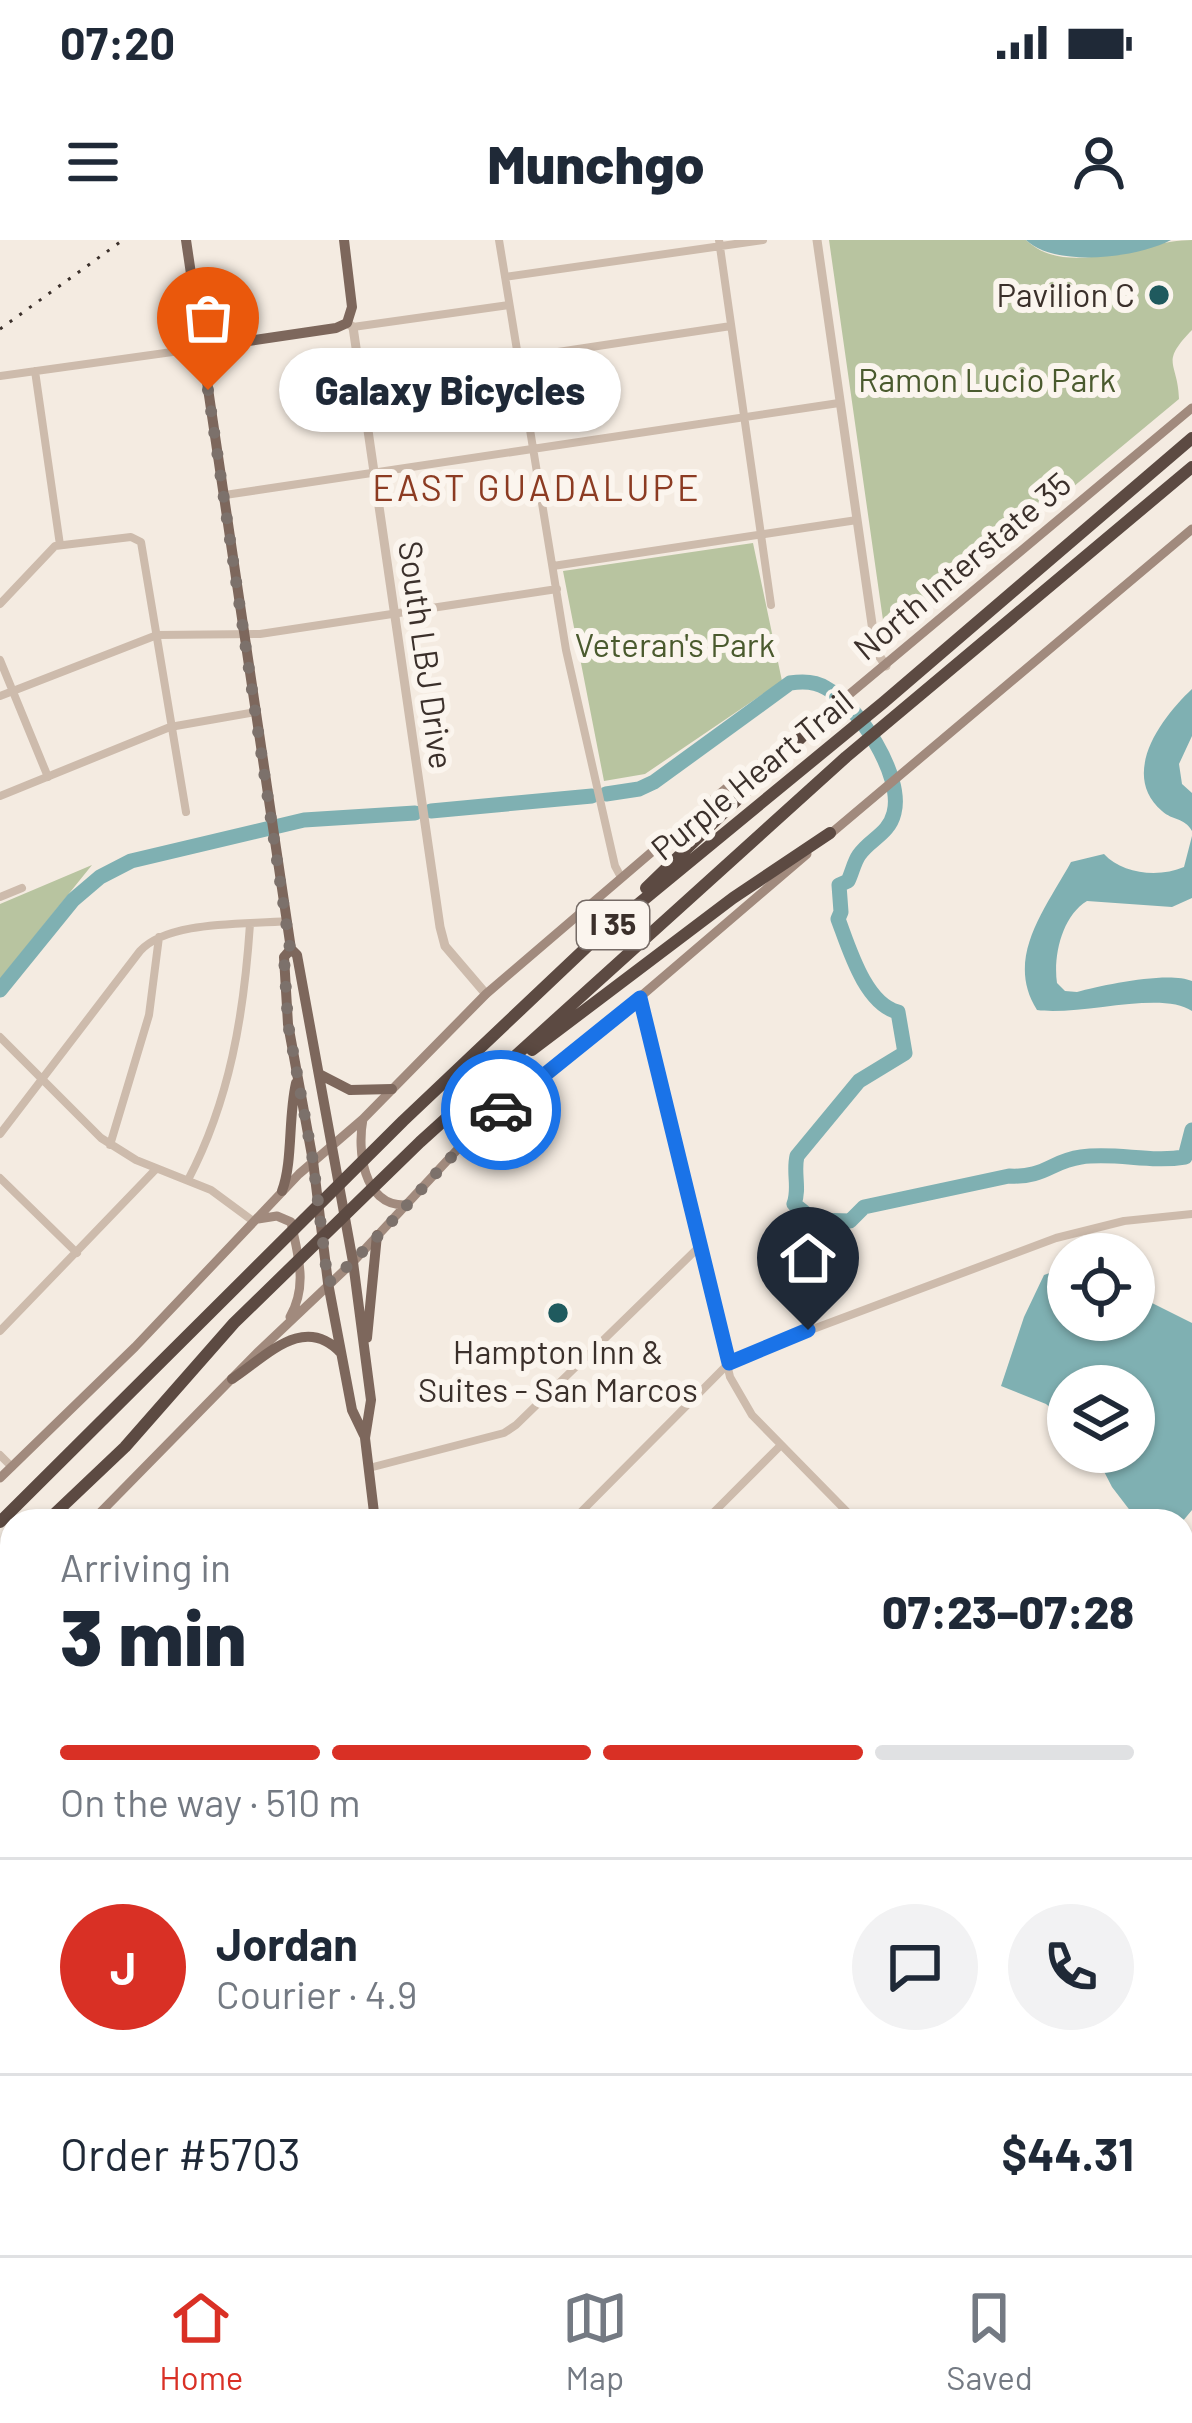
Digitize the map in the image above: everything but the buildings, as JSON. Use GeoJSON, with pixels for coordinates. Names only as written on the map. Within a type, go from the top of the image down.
{"type":"FeatureCollection","features":[{"type":"Feature","properties":{"kind":"highway","name":"Purple Heart Trail"},"geometry":{"type":"LineString","coordinates":[[13,1509],[404,1121],[601,935],[884,702],[1188,441]]}},
{"type":"Feature","properties":{"kind":"highway","name":"Purple Heart Trail"},"geometry":{"type":"LineString","coordinates":[[60,1509],[125,1447],[234,1323],[420,1142],[846,757],[1192,467]]}},
{"type":"Feature","properties":{"kind":"highway"},"geometry":{"type":"LineString","coordinates":[[601,935],[814,724]]}},
{"type":"Feature","properties":{"kind":"highway"},"geometry":{"type":"LineString","coordinates":[[469,1097],[733,898],[835,829]]}},
{"type":"Feature","properties":{"kind":"main road"},"geometry":{"type":"LineString","coordinates":[[186,240],[290,949],[297,956],[353,1262],[371,1400],[365,1438],[374,1509]]}},
{"type":"Feature","properties":{"kind":"main road","name":"South LBJ Drive"},"geometry":{"type":"LineString","coordinates":[[344,240],[350,325]]}},
{"type":"Feature","properties":{"kind":"main road"},"geometry":{"type":"LineString","coordinates":[[201,348],[350,325]]}},
{"type":"Feature","properties":{"kind":"main road","name":"North Interstate 35"},"geometry":{"type":"LineString","coordinates":[[0,1478],[313,1161],[363,1119],[487,994],[730,785],[869,680],[1192,408]]}},
{"type":"Feature","properties":{"kind":"main road"},"geometry":{"type":"LineString","coordinates":[[104,1509],[353,1262],[470,1136],[640,998],[1192,529]]}},
{"type":"Feature","properties":{"kind":"main road"},"geometry":{"type":"LineString","coordinates":[[290,949],[284,957],[297,1080],[328,1283],[352,1410],[365,1438]]}},
{"type":"Feature","properties":{"kind":"main road"},"geometry":{"type":"LineString","coordinates":[[319,1073],[350,1090],[392,1089]]}},
{"type":"Feature","properties":{"kind":"main road"},"geometry":{"type":"LineString","coordinates":[[283,1191],[297,1080]]}},
{"type":"Feature","properties":{"kind":"main road"},"geometry":{"type":"LineString","coordinates":[[363,1119],[359,1151],[368,1180],[383,1199],[404,1205]]}},
{"type":"Feature","properties":{"kind":"main road"},"geometry":{"type":"LineString","coordinates":[[253,1221],[277,1216],[291,1222],[302,1285],[301,1298],[284,1328]]}},
{"type":"Feature","properties":{"kind":"main road"},"geometry":{"type":"LineString","coordinates":[[365,1354],[377,1235]]}},
{"type":"Feature","properties":{"kind":"main road"},"geometry":{"type":"LineString","coordinates":[[232,1379],[302,1335],[318,1335],[343,1355]]}},
{"type":"Feature","properties":{"kind":"street"},"geometry":{"type":"LineString","coordinates":[[499,240],[556,589],[587,743],[621,877]]}},
{"type":"Feature","properties":{"kind":"street"},"geometry":{"type":"LineString","coordinates":[[505,277],[764,240]]}},
{"type":"Feature","properties":{"kind":"street"},"geometry":{"type":"LineString","coordinates":[[817,240],[876,647],[886,666]]}},
{"type":"Feature","properties":{"kind":"street"},"geometry":{"type":"LineString","coordinates":[[719,243],[771,605]]}},
{"type":"Feature","properties":{"kind":"street"},"geometry":{"type":"LineString","coordinates":[[350,325],[509,305]]}},
{"type":"Feature","properties":{"kind":"street","name":"South LBJ Drive"},"geometry":{"type":"LineString","coordinates":[[350,325],[441,936],[487,994]]}},
{"type":"Feature","properties":{"kind":"street"},"geometry":{"type":"LineString","coordinates":[[518,358],[731,326]]}},
{"type":"Feature","properties":{"kind":"street"},"geometry":{"type":"LineString","coordinates":[[0,376],[201,348]]}},
{"type":"Feature","properties":{"kind":"street"},"geometry":{"type":"LineString","coordinates":[[35,371],[60,545]]}},
{"type":"Feature","properties":{"kind":"street"},"geometry":{"type":"LineString","coordinates":[[225,495],[839,403]]}},
{"type":"Feature","properties":{"kind":"street"},"geometry":{"type":"LineString","coordinates":[[553,566],[857,520]]}},
{"type":"Feature","properties":{"kind":"street"},"geometry":{"type":"LineString","coordinates":[[0,604],[51,549],[138,539],[186,812]]}},
{"type":"Feature","properties":{"kind":"street"},"geometry":{"type":"LineString","coordinates":[[0,696],[158,635],[245,636],[556,589]]}},
{"type":"Feature","properties":{"kind":"street"},"geometry":{"type":"LineString","coordinates":[[0,660],[48,777]]}},
{"type":"Feature","properties":{"kind":"street"},"geometry":{"type":"LineString","coordinates":[[0,796],[170,727],[256,712]]}},
{"type":"Feature","properties":{"kind":"street"},"geometry":{"type":"LineString","coordinates":[[0,897],[22,888]]}},
{"type":"Feature","properties":{"kind":"street"},"geometry":{"type":"LineString","coordinates":[[0,1134],[140,950],[159,935],[286,921]]}},
{"type":"Feature","properties":{"kind":"street"},"geometry":{"type":"LineString","coordinates":[[188,1180],[227,1082],[244,999],[250,924]]}},
{"type":"Feature","properties":{"kind":"street"},"geometry":{"type":"LineString","coordinates":[[110,1144],[149,1015],[159,935]]}},
{"type":"Feature","properties":{"kind":"street"},"geometry":{"type":"LineString","coordinates":[[640,998],[730,1377],[744,1403],[844,1509]]}},
{"type":"Feature","properties":{"kind":"street"},"geometry":{"type":"LineString","coordinates":[[0,1037],[110,1144],[156,1169],[211,1190],[253,1221]]}},
{"type":"Feature","properties":{"kind":"street"},"geometry":{"type":"LineString","coordinates":[[2,1323],[156,1169]]}},
{"type":"Feature","properties":{"kind":"street"},"geometry":{"type":"LineString","coordinates":[[0,1178],[77,1253]]}},
{"type":"Feature","properties":{"kind":"street"},"geometry":{"type":"LineString","coordinates":[[584,1509],[729,1363],[766,1345],[1056,1238],[1124,1221],[1192,1214]]}},
{"type":"Feature","properties":{"kind":"street"},"geometry":{"type":"LineString","coordinates":[[369,1468],[504,1433],[516,1425],[701,1245]]}},
{"type":"Feature","properties":{"kind":"street"},"geometry":{"type":"LineString","coordinates":[[717,1509],[781,1445]]}},
{"type":"Feature","properties":{"kind":"street"},"geometry":{"type":"LineString","coordinates":[[0,1455],[12,1467]]}},
{"type":"Feature","properties":{"kind":"green space","name":"Ramon Lucio Park"},"geometry":{"type":"Polygon","coordinates":[[[829,240],[1026,240],[1043,251],[1084,258],[1192,240],[1192,330],[1173,357],[1179,399],[896,634],[888,632],[883,620],[829,240]]]}},
{"type":"Feature","properties":{"kind":"green space","name":"Veteran's Park"},"geometry":{"type":"Polygon","coordinates":[[[753,543],[782,681],[645,774],[604,781],[563,571],[753,543]]]}},
{"type":"Feature","properties":{"kind":"green space"},"geometry":{"type":"Polygon","coordinates":[[[92,865],[0,979],[0,904],[92,865]]]}},
{"type":"Feature","properties":{"kind":"water"},"geometry":{"type":"Polygon","coordinates":[[[1026,240],[1171,240],[1138,252],[1076,257],[1039,249],[1026,240]]]}},
{"type":"Feature","properties":{"kind":"water"},"geometry":{"type":"Polygon","coordinates":[[[1192,689],[1192,736],[1179,764],[1182,784],[1192,793],[1192,831],[1162,811],[1144,780],[1158,730],[1192,689]]]}},
{"type":"Feature","properties":{"kind":"water"},"geometry":{"type":"Polygon","coordinates":[[[1192,836],[1192,898],[1172,907],[1087,901],[1065,926],[1056,972],[1057,983],[1065,991],[1077,992],[1152,978],[1192,981],[1192,1011],[1161,1003],[1037,1010],[1028,991],[1027,952],[1041,915],[1071,862],[1104,854],[1131,870],[1174,870],[1184,867],[1192,836]]]}},
{"type":"Feature","properties":{"kind":"water"},"geometry":{"type":"Polygon","coordinates":[[[1047,1274],[1047,1341],[1155,1341],[1155,1304],[1192,1323],[1192,1509],[1129,1509],[1105,1473],[1155,1473],[1155,1365],[1047,1365],[1047,1405],[1001,1386],[1024,1317],[1047,1274]]]}},
{"type":"Feature","properties":{"kind":"waterway"},"geometry":{"type":"LineString","coordinates":[[606,794],[654,782],[795,682],[817,684],[839,697],[876,743],[892,780],[894,813],[888,826],[859,855],[848,881],[839,885],[838,919],[867,987],[886,1007],[898,1012],[905,1053],[859,1081],[797,1156],[794,1204],[814,1220],[850,1221],[864,1207],[1031,1174],[1081,1157],[1185,1157],[1192,1130]]}},
{"type":"Feature","properties":{"kind":"waterway"},"geometry":{"type":"LineString","coordinates":[[431,811],[592,796]]}},
{"type":"Feature","properties":{"kind":"waterway"},"geometry":{"type":"LineString","coordinates":[[0,990],[73,900],[100,877],[131,861],[304,820],[415,813]]}},
{"type":"Feature","properties":{"kind":"railway"},"geometry":{"type":"LineString","coordinates":[[0,329],[123,240]]}},
{"type":"Feature","properties":{"kind":"way so far"},"geometry":{"type":"LineString","coordinates":[[208,390],[276,844],[290,949],[284,957],[288,1024],[313,1161],[328,1283],[501,1110]]}},
{"type":"Feature","properties":{"kind":"place","name":"Pavilion C"},"geometry":{"type":"Point","coordinates":[1159,295]}},
{"type":"Feature","properties":{"kind":"place","name":"Galaxy Bicycles"},"geometry":{"type":"Point","coordinates":[208,390]}},
{"type":"Feature","properties":{"kind":"place","name":"Hampton Inn & Suites - San Marcos"},"geometry":{"type":"Point","coordinates":[558,1313]}},
{"type":"Feature","properties":{"kind":"district","name":"EAST GUADALUPE"},"geometry":{"type":"Point","coordinates":[537,488]}},
{"type":"Feature","properties":{"kind":"route"},"geometry":{"type":"LineString","coordinates":[[501,1110],[640,998],[667,1093],[729,1363],[808,1330]]}}]}
